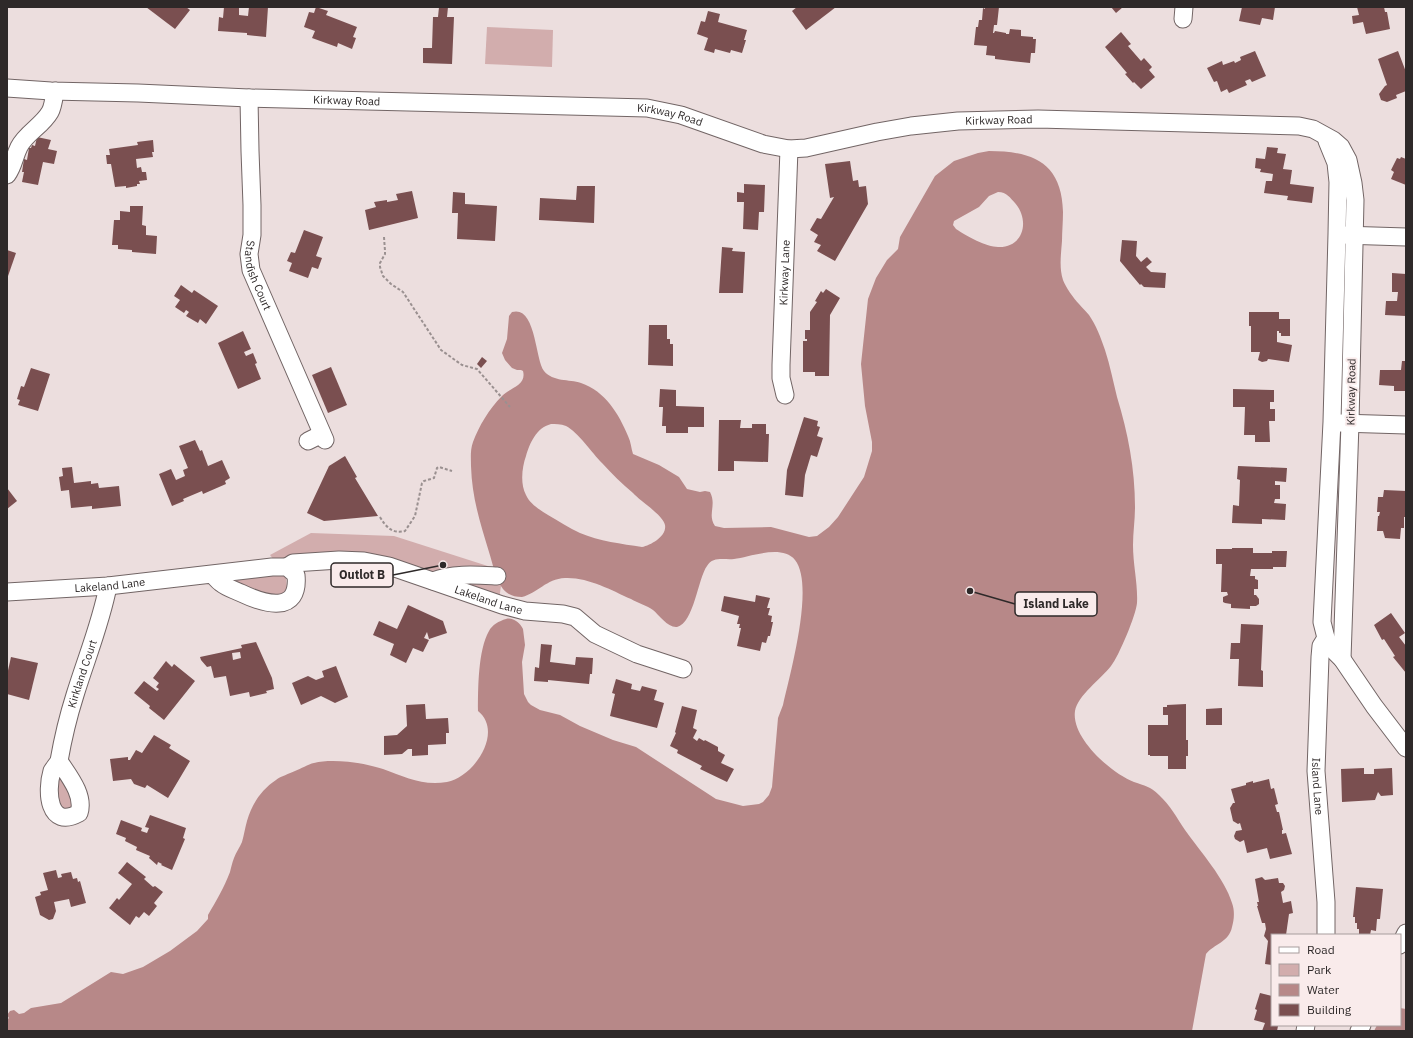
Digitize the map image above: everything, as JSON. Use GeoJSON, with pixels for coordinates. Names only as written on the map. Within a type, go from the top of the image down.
{"type":"FeatureCollection","features":[{"type":"Feature","properties":{"kind":"street","name":"Kirkway Road"},"geometry":{"type":"LineString","coordinates":[[7,88],[249,98],[647,108],[681,115],[763,144],[788,149],[806,148],[911,126],[958,121],[1038,119],[1282,125],[1313,129],[1333,140],[1341,147],[1348,160],[1354,183],[1355,200],[1346,235],[1332,422],[1322,622],[1326,638],[1332,649],[1342,659],[1359,686],[1406,748]]}},
{"type":"Feature","properties":{"kind":"street"},"geometry":{"type":"LineString","coordinates":[[7,175],[13,166],[19,147],[32,130],[43,121],[51,111],[55,91]]}},
{"type":"Feature","properties":{"kind":"street","name":"Standish Court"},"geometry":{"type":"LineString","coordinates":[[249,98],[252,235],[249,254],[251,270],[318,438]]}},
{"type":"Feature","properties":{"kind":"street","name":"Kirkway Lane"},"geometry":{"type":"LineString","coordinates":[[785,396],[781,378],[781,365],[788,149]]}},
{"type":"Feature","properties":{"kind":"street","name":"Kirkway Road"},"geometry":{"type":"LineString","coordinates":[[1342,659],[1350,423],[1346,235]]}},
{"type":"Feature","properties":{"kind":"street"},"geometry":{"type":"LineString","coordinates":[[1346,235],[1406,237]]}},
{"type":"Feature","properties":{"kind":"street"},"geometry":{"type":"LineString","coordinates":[[1332,422],[1406,425]]}},
{"type":"Feature","properties":{"kind":"street","name":"Lakeland Lane"},"geometry":{"type":"LineString","coordinates":[[7,592],[108,586],[212,574],[240,569],[272,566],[287,567],[293,563],[313,561],[364,561],[389,566],[502,605],[525,610],[563,614],[575,617],[595,634],[637,654],[683,669]]}},
{"type":"Feature","properties":{"kind":"street"},"geometry":{"type":"LineString","coordinates":[[212,574],[222,584],[263,602],[275,604],[286,601],[293,595],[297,583],[296,574],[287,567]]}},
{"type":"Feature","properties":{"kind":"street"},"geometry":{"type":"LineString","coordinates":[[434,581],[440,578],[464,575],[498,576]]}},
{"type":"Feature","properties":{"kind":"street","name":"Kirkland Court"},"geometry":{"type":"LineString","coordinates":[[59,761],[63,736],[102,612],[108,586]]}},
{"type":"Feature","properties":{"kind":"street","name":"Island Lane"},"geometry":{"type":"LineString","coordinates":[[1326,638],[1321,646],[1320,657],[1316,771],[1326,902],[1326,934]]}},
{"type":"Feature","properties":{"kind":"street"},"geometry":{"type":"LineString","coordinates":[[1401,943],[1406,933]]}},
{"type":"Feature","properties":{"kind":"path"},"geometry":{"type":"LineString","coordinates":[[384,237],[385,254],[380,263],[383,276],[391,284],[403,292],[441,350],[462,365],[477,368],[510,407]]}},
{"type":"Feature","properties":{"kind":"path"},"geometry":{"type":"LineString","coordinates":[[380,517],[385,526],[395,532],[405,531],[415,516],[422,483],[434,478],[438,467],[452,471]]}},
{"type":"Feature","properties":{"kind":"green space"},"geometry":{"type":"Polygon","coordinates":[[[487,27],[553,30],[552,67],[485,64],[487,27]]]}},
{"type":"Feature","properties":{"kind":"green space"},"geometry":{"type":"Polygon","coordinates":[[[311,533],[394,536],[494,568],[501,586],[499,600],[434,576],[274,560],[270,555],[311,533]]]}},
{"type":"Feature","properties":{"kind":"green space"},"geometry":{"type":"Polygon","coordinates":[[[283,575],[286,578],[287,588],[283,595],[273,597],[231,582],[230,578],[283,575]]]}},
{"type":"Feature","properties":{"kind":"green space"},"geometry":{"type":"Polygon","coordinates":[[[60,773],[75,806],[65,811],[55,799],[60,773]]]}},
{"type":"Feature","properties":{"kind":"water"},"geometry":{"type":"Polygon","coordinates":[[[989,151],[1005,152],[1031,157],[1042,163],[1051,171],[1057,182],[1061,195],[1063,212],[1061,271],[1063,280],[1072,296],[1089,315],[1102,341],[1124,424],[1134,479],[1135,507],[1133,545],[1137,603],[1130,626],[1118,654],[1107,671],[1080,699],[1075,711],[1075,721],[1079,732],[1086,743],[1104,763],[1134,782],[1150,788],[1163,799],[1212,865],[1229,894],[1234,909],[1232,927],[1228,936],[1206,954],[1192,1031],[7,1031],[7,1020],[9,1018],[7,1015],[10,1011],[14,1010],[19,1014],[24,1013],[31,1008],[61,1003],[111,972],[123,974],[143,967],[170,951],[197,931],[208,919],[208,915],[225,884],[235,856],[242,842],[247,821],[254,803],[266,788],[280,777],[312,764],[330,761],[367,765],[383,769],[406,778],[430,783],[447,782],[467,772],[476,763],[487,741],[488,730],[485,720],[478,711],[479,670],[485,639],[492,627],[506,619],[516,621],[523,629],[525,645],[522,662],[524,694],[531,705],[540,710],[560,715],[580,726],[613,740],[636,747],[716,799],[743,806],[763,802],[769,795],[772,787],[778,718],[783,705],[795,652],[802,609],[803,589],[801,572],[795,560],[789,555],[774,552],[712,561],[709,563],[704,572],[688,617],[683,624],[677,627],[667,623],[648,607],[607,588],[574,578],[558,579],[547,583],[522,597],[516,597],[507,593],[500,585],[496,576],[477,510],[473,489],[471,454],[475,436],[489,412],[505,393],[520,383],[524,376],[523,371],[512,368],[505,360],[502,353],[507,339],[509,316],[512,312],[520,312],[526,317],[534,334],[541,365],[548,375],[556,379],[581,383],[590,387],[604,397],[616,412],[630,440],[633,454],[659,465],[679,477],[687,489],[700,492],[710,492],[713,502],[712,518],[715,526],[724,528],[771,527],[809,537],[817,536],[829,527],[838,517],[864,477],[872,451],[872,442],[865,406],[861,364],[868,299],[876,278],[887,260],[898,249],[900,237],[935,176],[954,161],[989,151]],[[998,192],[989,196],[979,207],[954,221],[953,225],[956,229],[977,241],[993,247],[1007,246],[1014,243],[1022,232],[1023,225],[1020,210],[1010,197],[1004,193],[998,192]],[[551,424],[541,429],[534,437],[529,446],[523,465],[522,476],[524,491],[533,504],[548,515],[587,536],[642,547],[658,539],[664,533],[665,529],[665,525],[660,517],[617,479],[571,429],[562,425],[551,424]]]}},
{"type":"Feature","properties":{"kind":"water"},"geometry":{"type":"Polygon","coordinates":[[[1401,1008],[1406,1009],[1406,1031],[1374,1031],[1376,1026],[1401,1026],[1401,1008]]]}},
{"type":"Feature","properties":{"kind":"building"},"geometry":{"type":"Polygon","coordinates":[[[146,7],[186,7],[190,10],[175,29],[146,7]]]}},
{"type":"Feature","properties":{"kind":"building"},"geometry":{"type":"Polygon","coordinates":[[[224,7],[239,7],[239,15],[248,16],[249,7],[268,7],[266,37],[247,35],[247,33],[218,31],[219,17],[223,18],[224,7]]]}},
{"type":"Feature","properties":{"kind":"building"},"geometry":{"type":"Polygon","coordinates":[[[316,7],[328,11],[326,15],[357,27],[353,37],[356,38],[352,49],[338,43],[337,47],[312,38],[315,31],[304,27],[309,12],[314,13],[316,7]]]}},
{"type":"Feature","properties":{"kind":"building"},"geometry":{"type":"Polygon","coordinates":[[[439,7],[448,7],[447,17],[454,17],[452,64],[423,63],[423,48],[432,48],[433,17],[438,17],[439,7]]]}},
{"type":"Feature","properties":{"kind":"building"},"geometry":{"type":"Polygon","coordinates":[[[797,7],[836,7],[806,30],[792,11],[797,7]]]}},
{"type":"Feature","properties":{"kind":"building"},"geometry":{"type":"Polygon","coordinates":[[[985,7],[999,7],[997,25],[994,25],[993,33],[995,31],[1009,34],[1010,29],[1021,30],[1021,36],[1033,37],[1033,39],[1036,39],[1035,53],[1031,53],[1030,63],[995,59],[995,56],[986,55],[987,46],[974,45],[976,27],[978,27],[979,20],[982,20],[983,8],[985,9],[985,7]]]}},
{"type":"Feature","properties":{"kind":"building"},"geometry":{"type":"Polygon","coordinates":[[[1111,7],[1123,7],[1116,13],[1111,7]]]}},
{"type":"Feature","properties":{"kind":"building"},"geometry":{"type":"Polygon","coordinates":[[[1242,7],[1275,7],[1273,20],[1262,18],[1260,25],[1239,21],[1242,7]]]}},
{"type":"Feature","properties":{"kind":"building"},"geometry":{"type":"Polygon","coordinates":[[[1357,7],[1384,7],[1385,12],[1387,12],[1390,29],[1366,34],[1363,22],[1353,24],[1352,16],[1359,15],[1357,7]]]}},
{"type":"Feature","properties":{"kind":"building"},"geometry":{"type":"Polygon","coordinates":[[[708,11],[720,14],[718,22],[747,30],[742,53],[731,50],[730,53],[715,49],[714,53],[704,50],[708,38],[697,34],[701,21],[705,22],[708,11]]]}},
{"type":"Feature","properties":{"kind":"building"},"geometry":{"type":"Polygon","coordinates":[[[1121,32],[1131,44],[1128,46],[1141,61],[1144,58],[1152,67],[1149,70],[1155,77],[1141,89],[1125,74],[1127,73],[1105,47],[1121,32]]]}},
{"type":"Feature","properties":{"kind":"building"},"geometry":{"type":"Polygon","coordinates":[[[1255,51],[1266,76],[1252,82],[1250,79],[1245,81],[1247,85],[1229,93],[1227,89],[1221,92],[1217,81],[1214,82],[1207,68],[1222,61],[1223,65],[1234,61],[1235,63],[1241,60],[1240,57],[1255,51]]]}},
{"type":"Feature","properties":{"kind":"building"},"geometry":{"type":"Polygon","coordinates":[[[1398,51],[1406,72],[1406,91],[1396,95],[1397,98],[1387,102],[1381,100],[1379,94],[1387,85],[1378,59],[1398,51]]]}},
{"type":"Feature","properties":{"kind":"building"},"geometry":{"type":"Polygon","coordinates":[[[37,137],[51,140],[48,149],[57,151],[54,164],[43,162],[38,185],[22,182],[24,159],[27,160],[29,148],[31,148],[32,145],[35,146],[37,137]]]}},
{"type":"Feature","properties":{"kind":"building"},"geometry":{"type":"Polygon","coordinates":[[[153,140],[153,157],[136,159],[137,168],[141,167],[142,172],[146,172],[147,180],[139,181],[140,184],[137,184],[137,186],[126,188],[126,186],[115,187],[111,164],[107,164],[106,155],[110,155],[109,149],[138,145],[137,142],[153,140]]]}},
{"type":"Feature","properties":{"kind":"building"},"geometry":{"type":"Polygon","coordinates":[[[1267,147],[1278,148],[1277,153],[1286,154],[1283,169],[1292,170],[1290,184],[1314,187],[1312,203],[1287,200],[1288,196],[1264,193],[1266,181],[1272,181],[1273,174],[1260,172],[1261,169],[1255,168],[1256,158],[1265,159],[1267,147]]]}},
{"type":"Feature","properties":{"kind":"building"},"geometry":{"type":"Polygon","coordinates":[[[1401,157],[1406,159],[1406,185],[1391,179],[1394,172],[1391,170],[1397,158],[1400,159],[1401,157]]]}},
{"type":"Feature","properties":{"kind":"building"},"geometry":{"type":"Polygon","coordinates":[[[850,161],[853,181],[858,180],[859,187],[866,186],[868,204],[835,261],[817,251],[821,245],[814,242],[818,235],[810,230],[817,218],[821,219],[834,197],[830,198],[825,164],[850,161]]]}},
{"type":"Feature","properties":{"kind":"building"},"geometry":{"type":"Polygon","coordinates":[[[744,184],[765,185],[764,212],[759,212],[758,230],[743,229],[744,202],[737,202],[737,192],[744,193],[744,184]]]}},
{"type":"Feature","properties":{"kind":"building"},"geometry":{"type":"Polygon","coordinates":[[[577,186],[595,186],[594,223],[539,220],[540,198],[576,200],[577,186]]]}},
{"type":"Feature","properties":{"kind":"building"},"geometry":{"type":"Polygon","coordinates":[[[412,191],[418,218],[369,230],[365,210],[376,207],[374,202],[398,200],[396,194],[412,191]]]}},
{"type":"Feature","properties":{"kind":"building"},"geometry":{"type":"Polygon","coordinates":[[[453,192],[465,193],[465,204],[497,206],[495,241],[457,239],[458,213],[452,213],[453,192]]]}},
{"type":"Feature","properties":{"kind":"building"},"geometry":{"type":"Polygon","coordinates":[[[130,206],[143,206],[142,225],[146,226],[146,235],[157,236],[156,254],[132,252],[132,250],[118,249],[118,245],[112,245],[114,220],[120,220],[120,211],[130,212],[130,206]]]}},
{"type":"Feature","properties":{"kind":"building"},"geometry":{"type":"Polygon","coordinates":[[[304,230],[323,237],[316,256],[322,258],[318,269],[312,267],[308,278],[289,271],[292,263],[287,261],[291,252],[295,253],[304,230]]]}},
{"type":"Feature","properties":{"kind":"building"},"geometry":{"type":"Polygon","coordinates":[[[1122,240],[1137,241],[1136,256],[1141,262],[1147,257],[1152,262],[1146,267],[1151,272],[1166,273],[1165,288],[1144,287],[1141,284],[1140,285],[1120,261],[1122,240]]]}},
{"type":"Feature","properties":{"kind":"building"},"geometry":{"type":"Polygon","coordinates":[[[722,247],[733,248],[732,251],[745,252],[743,293],[719,293],[722,247]]]}},
{"type":"Feature","properties":{"kind":"building"},"geometry":{"type":"Polygon","coordinates":[[[7,250],[16,253],[7,279],[7,250]]]}},
{"type":"Feature","properties":{"kind":"building"},"geometry":{"type":"Polygon","coordinates":[[[1392,273],[1406,274],[1406,316],[1385,315],[1386,301],[1397,301],[1398,292],[1392,292],[1392,273]]]}},
{"type":"Feature","properties":{"kind":"building"},"geometry":{"type":"Polygon","coordinates":[[[181,285],[192,293],[194,290],[218,306],[206,324],[200,319],[198,323],[186,316],[189,312],[186,310],[184,313],[175,307],[180,300],[174,296],[181,285]]]}},
{"type":"Feature","properties":{"kind":"building"},"geometry":{"type":"Polygon","coordinates":[[[826,289],[840,298],[830,315],[829,376],[815,376],[815,372],[803,372],[803,341],[807,341],[807,339],[805,339],[805,330],[810,330],[810,312],[817,302],[815,301],[821,291],[823,293],[826,289]]]}},
{"type":"Feature","properties":{"kind":"building"},"geometry":{"type":"Polygon","coordinates":[[[1249,312],[1279,312],[1279,319],[1290,319],[1290,336],[1281,336],[1281,333],[1277,331],[1277,342],[1292,345],[1289,362],[1268,359],[1267,361],[1262,362],[1258,360],[1260,352],[1251,352],[1251,326],[1249,326],[1249,312]]]}},
{"type":"Feature","properties":{"kind":"building"},"geometry":{"type":"Polygon","coordinates":[[[649,325],[667,325],[667,339],[670,339],[670,344],[673,344],[673,366],[648,365],[649,325]]]}},
{"type":"Feature","properties":{"kind":"building"},"geometry":{"type":"Polygon","coordinates":[[[243,331],[251,349],[244,352],[246,356],[253,353],[257,363],[255,364],[261,379],[238,389],[218,343],[243,331]]]}},
{"type":"Feature","properties":{"kind":"building"},"geometry":{"type":"Polygon","coordinates":[[[482,357],[487,361],[481,368],[477,364],[482,357]]]}},
{"type":"Feature","properties":{"kind":"building"},"geometry":{"type":"Polygon","coordinates":[[[1402,361],[1406,361],[1406,391],[1394,391],[1394,386],[1379,385],[1380,370],[1401,370],[1402,361]]]}},
{"type":"Feature","properties":{"kind":"building"},"geometry":{"type":"Polygon","coordinates":[[[331,367],[347,405],[328,413],[312,375],[331,367]]]}},
{"type":"Feature","properties":{"kind":"building"},"geometry":{"type":"Polygon","coordinates":[[[31,368],[50,374],[38,411],[18,405],[20,400],[17,399],[21,386],[24,387],[31,368]]]}},
{"type":"Feature","properties":{"kind":"building"},"geometry":{"type":"Polygon","coordinates":[[[660,389],[676,390],[676,406],[704,407],[704,427],[688,427],[688,433],[666,433],[666,426],[662,426],[663,407],[659,407],[660,389]]]}},
{"type":"Feature","properties":{"kind":"building"},"geometry":{"type":"Polygon","coordinates":[[[1233,389],[1274,390],[1274,402],[1270,402],[1270,409],[1275,409],[1275,421],[1269,421],[1270,442],[1255,442],[1255,435],[1244,435],[1245,407],[1233,407],[1233,389]]]}},
{"type":"Feature","properties":{"kind":"building"},"geometry":{"type":"Polygon","coordinates":[[[804,417],[818,421],[817,426],[820,427],[817,436],[823,438],[817,457],[811,455],[805,475],[803,497],[785,495],[787,470],[804,417]]]}},
{"type":"Feature","properties":{"kind":"building"},"geometry":{"type":"Polygon","coordinates":[[[719,420],[741,420],[740,428],[752,428],[752,424],[766,424],[766,434],[769,434],[768,462],[734,461],[734,471],[718,471],[719,420]]]}},
{"type":"Feature","properties":{"kind":"building"},"geometry":{"type":"Polygon","coordinates":[[[195,440],[200,451],[202,450],[208,466],[222,460],[230,478],[225,481],[226,484],[203,494],[202,491],[183,499],[184,501],[172,506],[159,474],[171,469],[176,480],[185,476],[183,470],[188,468],[179,446],[195,440]]]}},
{"type":"Feature","properties":{"kind":"building"},"geometry":{"type":"Polygon","coordinates":[[[345,456],[357,477],[355,478],[378,516],[324,521],[307,513],[329,466],[345,456]]]}},
{"type":"Feature","properties":{"kind":"building"},"geometry":{"type":"Polygon","coordinates":[[[1238,466],[1287,468],[1286,482],[1275,481],[1275,485],[1280,485],[1280,499],[1275,499],[1274,503],[1286,504],[1285,520],[1262,519],[1262,524],[1232,523],[1233,505],[1239,506],[1240,480],[1237,479],[1238,466]]]}},
{"type":"Feature","properties":{"kind":"building"},"geometry":{"type":"Polygon","coordinates":[[[72,467],[74,483],[91,481],[91,484],[98,483],[99,488],[119,486],[121,506],[92,509],[92,506],[71,508],[69,490],[61,491],[59,477],[63,476],[62,468],[72,467]]]}},
{"type":"Feature","properties":{"kind":"building"},"geometry":{"type":"Polygon","coordinates":[[[7,488],[17,501],[7,509],[7,488]]]}},
{"type":"Feature","properties":{"kind":"building"},"geometry":{"type":"Polygon","coordinates":[[[1384,490],[1406,491],[1406,517],[1404,517],[1404,528],[1401,528],[1400,539],[1385,538],[1383,531],[1377,531],[1378,516],[1380,512],[1377,512],[1378,497],[1383,497],[1384,490]]]}},
{"type":"Feature","properties":{"kind":"building"},"geometry":{"type":"Polygon","coordinates":[[[1253,548],[1253,553],[1287,551],[1286,567],[1273,567],[1273,569],[1251,569],[1250,576],[1255,576],[1255,579],[1258,580],[1258,589],[1254,589],[1254,595],[1256,595],[1259,599],[1259,604],[1256,606],[1250,606],[1250,609],[1231,608],[1231,604],[1223,602],[1223,597],[1228,595],[1227,592],[1221,592],[1222,564],[1216,564],[1216,549],[1253,548]]]}},
{"type":"Feature","properties":{"kind":"building"},"geometry":{"type":"Polygon","coordinates":[[[756,595],[770,598],[767,608],[770,608],[768,615],[772,616],[771,622],[773,622],[770,636],[768,636],[766,643],[762,642],[760,651],[737,646],[741,628],[739,628],[740,624],[737,624],[739,616],[721,611],[724,596],[755,602],[756,595]]]}},
{"type":"Feature","properties":{"kind":"building"},"geometry":{"type":"Polygon","coordinates":[[[408,605],[443,621],[447,633],[429,639],[427,632],[424,638],[429,640],[423,652],[413,648],[406,663],[390,655],[394,644],[373,635],[379,621],[397,629],[408,605]]]}},
{"type":"Feature","properties":{"kind":"building"},"geometry":{"type":"Polygon","coordinates":[[[1391,613],[1405,633],[1399,637],[1406,646],[1406,673],[1393,657],[1395,656],[1384,639],[1382,640],[1374,625],[1391,613]]]}},
{"type":"Feature","properties":{"kind":"building"},"geometry":{"type":"Polygon","coordinates":[[[1241,624],[1263,625],[1261,670],[1263,671],[1263,687],[1238,686],[1239,659],[1230,659],[1231,643],[1240,643],[1241,624]]]}},
{"type":"Feature","properties":{"kind":"building"},"geometry":{"type":"Polygon","coordinates":[[[256,642],[272,678],[274,689],[266,691],[267,693],[250,697],[249,692],[230,696],[226,676],[214,678],[211,666],[207,667],[200,657],[242,648],[241,645],[256,642]],[[240,652],[232,653],[233,660],[241,658],[240,652]]]}},
{"type":"Feature","properties":{"kind":"building"},"geometry":{"type":"Polygon","coordinates":[[[541,644],[552,645],[550,662],[575,665],[576,657],[593,658],[592,674],[590,674],[589,684],[548,680],[548,682],[534,681],[535,667],[539,668],[541,644]]]}},
{"type":"Feature","properties":{"kind":"building"},"geometry":{"type":"Polygon","coordinates":[[[11,657],[38,663],[29,700],[7,694],[7,675],[11,657]]]}},
{"type":"Feature","properties":{"kind":"building"},"geometry":{"type":"Polygon","coordinates":[[[166,661],[172,667],[174,664],[195,681],[164,720],[134,693],[144,681],[157,691],[159,689],[156,687],[159,683],[153,678],[166,661]]]}},
{"type":"Feature","properties":{"kind":"building"},"geometry":{"type":"Polygon","coordinates":[[[336,666],[348,697],[335,703],[321,696],[301,705],[292,683],[308,676],[316,680],[324,677],[322,671],[336,666]]]}},
{"type":"Feature","properties":{"kind":"building"},"geometry":{"type":"Polygon","coordinates":[[[616,679],[632,684],[631,689],[640,691],[642,686],[657,690],[654,700],[664,703],[657,728],[610,716],[615,694],[612,693],[616,679]]]}},
{"type":"Feature","properties":{"kind":"building"},"geometry":{"type":"Polygon","coordinates":[[[425,704],[426,719],[448,718],[449,733],[446,733],[446,744],[428,745],[428,755],[412,756],[412,749],[408,749],[402,754],[384,755],[384,736],[397,735],[407,726],[406,705],[425,704]]]}},
{"type":"Feature","properties":{"kind":"building"},"geometry":{"type":"Polygon","coordinates":[[[1186,704],[1186,740],[1188,740],[1188,756],[1186,756],[1186,769],[1168,769],[1168,756],[1148,755],[1148,725],[1168,725],[1168,715],[1163,715],[1163,707],[1167,707],[1167,705],[1186,704]]]}},
{"type":"Feature","properties":{"kind":"building"},"geometry":{"type":"Polygon","coordinates":[[[682,706],[697,710],[693,728],[697,730],[693,738],[697,741],[699,738],[704,741],[705,740],[718,747],[718,751],[725,755],[721,763],[734,769],[727,782],[700,769],[702,766],[677,753],[678,750],[670,746],[676,733],[682,706]]]}},
{"type":"Feature","properties":{"kind":"building"},"geometry":{"type":"Polygon","coordinates":[[[1222,708],[1222,725],[1206,725],[1206,709],[1222,708]]]}},
{"type":"Feature","properties":{"kind":"building"},"geometry":{"type":"Polygon","coordinates":[[[154,735],[171,745],[169,748],[190,761],[168,798],[147,785],[145,788],[134,784],[131,779],[113,781],[110,759],[128,757],[128,760],[130,760],[136,750],[142,753],[154,735]]]}},
{"type":"Feature","properties":{"kind":"building"},"geometry":{"type":"Polygon","coordinates":[[[1364,768],[1364,774],[1374,774],[1374,769],[1392,768],[1393,795],[1381,796],[1378,792],[1375,800],[1342,802],[1341,769],[1364,768]]]}},
{"type":"Feature","properties":{"kind":"building"},"geometry":{"type":"Polygon","coordinates":[[[1269,779],[1271,789],[1274,788],[1278,804],[1275,805],[1277,812],[1279,812],[1283,830],[1282,834],[1286,833],[1292,854],[1270,859],[1267,848],[1247,853],[1244,840],[1240,842],[1235,839],[1234,836],[1236,831],[1242,830],[1240,823],[1238,824],[1233,821],[1230,808],[1233,803],[1235,803],[1231,789],[1246,785],[1246,783],[1253,781],[1253,783],[1269,779]]]}},
{"type":"Feature","properties":{"kind":"building"},"geometry":{"type":"Polygon","coordinates":[[[150,815],[186,828],[183,838],[185,839],[172,870],[158,862],[157,865],[149,858],[150,856],[136,850],[137,847],[125,841],[126,838],[116,834],[121,820],[142,828],[141,831],[147,833],[149,828],[145,827],[150,815]]]}},
{"type":"Feature","properties":{"kind":"building"},"geometry":{"type":"Polygon","coordinates":[[[127,862],[146,877],[144,879],[153,887],[155,886],[163,892],[154,903],[157,906],[149,916],[144,912],[139,918],[136,916],[130,925],[109,908],[117,898],[119,900],[132,884],[118,873],[127,862]]]}},
{"type":"Feature","properties":{"kind":"building"},"geometry":{"type":"Polygon","coordinates":[[[56,870],[58,878],[62,877],[61,874],[71,872],[73,879],[77,878],[78,882],[80,881],[86,903],[71,907],[69,899],[54,902],[56,911],[53,919],[49,920],[40,915],[35,897],[41,895],[40,892],[48,890],[43,873],[56,870]]]}},
{"type":"Feature","properties":{"kind":"building"},"geometry":{"type":"Polygon","coordinates":[[[1262,877],[1265,880],[1278,878],[1279,883],[1283,883],[1285,886],[1284,890],[1281,892],[1283,903],[1291,901],[1293,913],[1289,914],[1286,934],[1271,934],[1271,965],[1265,964],[1268,941],[1264,936],[1266,929],[1265,923],[1262,923],[1257,906],[1257,902],[1259,902],[1255,879],[1262,877]]]}},
{"type":"Feature","properties":{"kind":"building"},"geometry":{"type":"Polygon","coordinates":[[[1356,887],[1383,889],[1380,919],[1377,919],[1376,931],[1371,930],[1370,934],[1359,934],[1357,923],[1355,923],[1355,917],[1353,917],[1356,887]]]}},
{"type":"Feature","properties":{"kind":"building"},"geometry":{"type":"Polygon","coordinates":[[[1260,993],[1271,996],[1271,1026],[1278,1026],[1277,1031],[1262,1031],[1265,1023],[1254,1020],[1257,1010],[1255,1009],[1260,993]]]}},
{"type":"Feature","properties":{"kind":"place","name":"Outlot B"},"geometry":{"type":"Point","coordinates":[443,565]}},
{"type":"Feature","properties":{"kind":"place","name":"Island Lake"},"geometry":{"type":"Point","coordinates":[970,591]}}]}
